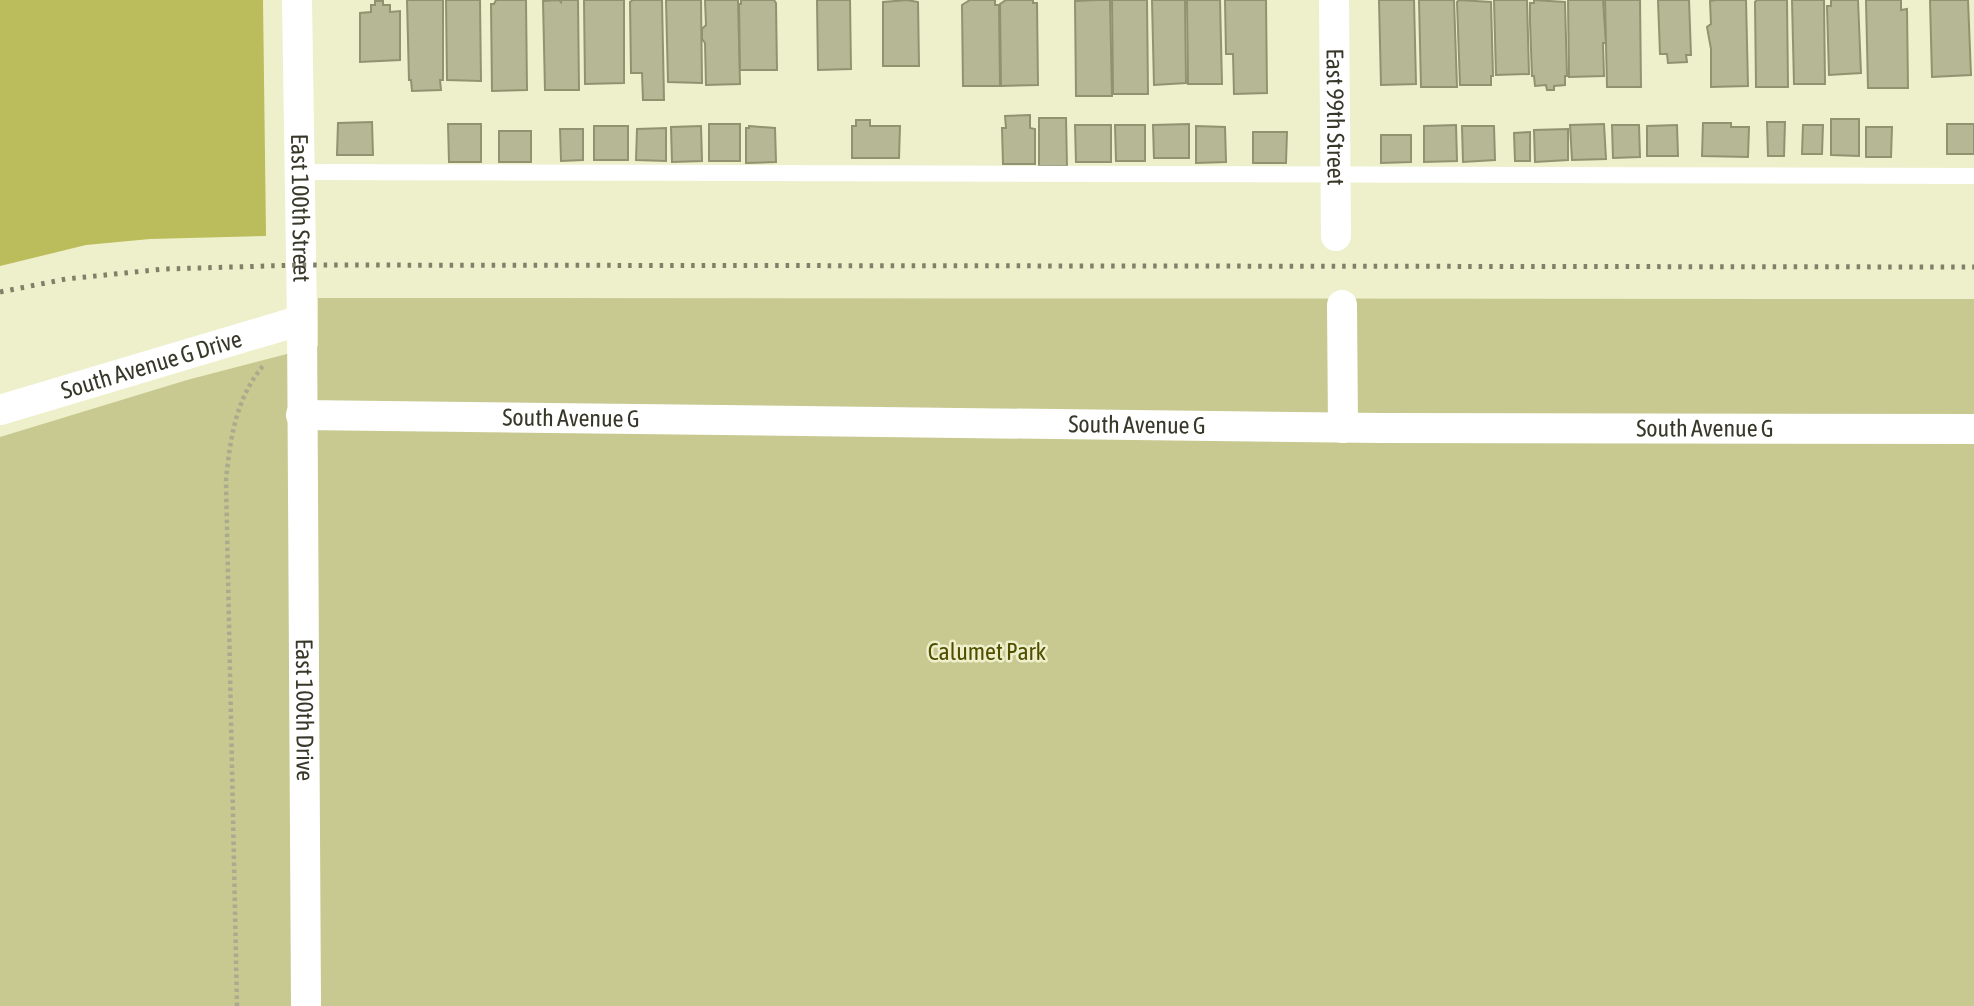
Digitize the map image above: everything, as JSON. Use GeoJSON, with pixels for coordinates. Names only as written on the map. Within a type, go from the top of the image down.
{"type":"FeatureCollection","features":[{"type":"Feature","properties":{"kind":"street","name":"East 100th Street"},"geometry":{"type":"LineString","coordinates":[[297,0],[301,415]]}},
{"type":"Feature","properties":{"kind":"street","name":"East 99th Street"},"geometry":{"type":"LineString","coordinates":[[1334,0],[1336,236]]}},
{"type":"Feature","properties":{"kind":"street"},"geometry":{"type":"LineString","coordinates":[[1342,305],[1343,428]]}},
{"type":"Feature","properties":{"kind":"street","name":"South Avenue G Drive"},"geometry":{"type":"LineString","coordinates":[[0,410],[302,320]]}},
{"type":"Feature","properties":{"kind":"street","name":"South Avenue G"},"geometry":{"type":"LineString","coordinates":[[301,415],[1343,428],[1974,429]]}},
{"type":"Feature","properties":{"kind":"street","name":"East 100th Drive"},"geometry":{"type":"LineString","coordinates":[[301,415],[306,1006]]}},
{"type":"Feature","properties":{"kind":"lane"},"geometry":{"type":"LineString","coordinates":[[299,172],[1974,176]]}},
{"type":"Feature","properties":{"kind":"path"},"geometry":{"type":"LineString","coordinates":[[237,1006],[226,480],[231,434],[251,380],[268,360]]}},
{"type":"Feature","properties":{"kind":"green space","name":"Calumet Park"},"geometry":{"type":"Polygon","coordinates":[[[318,298],[1974,299],[1974,1006],[0,1006],[0,437],[187,380],[318,346],[318,298]]]}},
{"type":"Feature","properties":{"kind":"shaded area"},"geometry":{"type":"Polygon","coordinates":[[[0,0],[263,0],[266,236],[150,239],[86,245],[0,266],[0,0]]]}},
{"type":"Feature","properties":{"kind":"building"},"geometry":{"type":"Polygon","coordinates":[[[407,0],[443,0],[441,90],[412,91],[409,80],[407,0]]]}},
{"type":"Feature","properties":{"kind":"building"},"geometry":{"type":"Polygon","coordinates":[[[446,0],[480,0],[481,81],[447,80],[446,0]]]}},
{"type":"Feature","properties":{"kind":"building"},"geometry":{"type":"Polygon","coordinates":[[[496,0],[526,0],[527,90],[492,91],[491,4],[496,0]]]}},
{"type":"Feature","properties":{"kind":"building"},"geometry":{"type":"Polygon","coordinates":[[[578,0],[579,90],[545,90],[543,1],[578,0]]]}},
{"type":"Feature","properties":{"kind":"building"},"geometry":{"type":"Polygon","coordinates":[[[584,0],[624,0],[624,83],[585,84],[584,0]]]}},
{"type":"Feature","properties":{"kind":"building"},"geometry":{"type":"Polygon","coordinates":[[[662,0],[664,100],[643,100],[642,73],[631,73],[630,2],[662,0]]]}},
{"type":"Feature","properties":{"kind":"building"},"geometry":{"type":"Polygon","coordinates":[[[666,0],[701,0],[702,83],[668,82],[666,0]]]}},
{"type":"Feature","properties":{"kind":"building"},"geometry":{"type":"Polygon","coordinates":[[[705,0],[738,0],[740,84],[706,85],[705,43],[702,39],[702,29],[706,25],[705,0]]]}},
{"type":"Feature","properties":{"kind":"building"},"geometry":{"type":"Polygon","coordinates":[[[741,0],[774,0],[776,3],[777,70],[740,70],[741,0]]]}},
{"type":"Feature","properties":{"kind":"building"},"geometry":{"type":"Polygon","coordinates":[[[817,0],[850,0],[851,69],[818,70],[817,0]]]}},
{"type":"Feature","properties":{"kind":"building"},"geometry":{"type":"Polygon","coordinates":[[[970,0],[995,0],[995,5],[999,5],[1000,86],[963,86],[962,5],[970,0]]]}},
{"type":"Feature","properties":{"kind":"building"},"geometry":{"type":"Polygon","coordinates":[[[1006,0],[1033,0],[1033,3],[1037,3],[1038,85],[1001,86],[1000,4],[1006,0]]]}},
{"type":"Feature","properties":{"kind":"building"},"geometry":{"type":"Polygon","coordinates":[[[1110,0],[1112,96],[1076,96],[1075,1],[1110,0]]]}},
{"type":"Feature","properties":{"kind":"building"},"geometry":{"type":"Polygon","coordinates":[[[1112,0],[1147,0],[1148,94],[1113,94],[1112,0]]]}},
{"type":"Feature","properties":{"kind":"building"},"geometry":{"type":"Polygon","coordinates":[[[1152,0],[1185,0],[1186,83],[1154,85],[1152,0]]]}},
{"type":"Feature","properties":{"kind":"building"},"geometry":{"type":"Polygon","coordinates":[[[1187,0],[1220,0],[1222,84],[1188,84],[1187,0]]]}},
{"type":"Feature","properties":{"kind":"building"},"geometry":{"type":"Polygon","coordinates":[[[1225,0],[1266,0],[1267,93],[1234,94],[1233,54],[1226,54],[1225,0]]]}},
{"type":"Feature","properties":{"kind":"building"},"geometry":{"type":"Polygon","coordinates":[[[1379,0],[1414,0],[1416,84],[1381,85],[1379,0]]]}},
{"type":"Feature","properties":{"kind":"building"},"geometry":{"type":"Polygon","coordinates":[[[1419,0],[1454,0],[1457,87],[1421,87],[1419,0]]]}},
{"type":"Feature","properties":{"kind":"building"},"geometry":{"type":"Polygon","coordinates":[[[1459,0],[1491,2],[1491,85],[1460,85],[1459,0]]]}},
{"type":"Feature","properties":{"kind":"building"},"geometry":{"type":"Polygon","coordinates":[[[1494,0],[1527,0],[1529,74],[1496,75],[1494,0]]]}},
{"type":"Feature","properties":{"kind":"building"},"geometry":{"type":"Polygon","coordinates":[[[1534,0],[1565,2],[1567,76],[1565,85],[1554,86],[1554,90],[1547,90],[1546,85],[1535,86],[1532,76],[1530,3],[1534,3],[1534,0]]]}},
{"type":"Feature","properties":{"kind":"building"},"geometry":{"type":"Polygon","coordinates":[[[1568,0],[1603,0],[1606,43],[1603,43],[1604,76],[1569,77],[1568,0]]]}},
{"type":"Feature","properties":{"kind":"building"},"geometry":{"type":"Polygon","coordinates":[[[1605,0],[1640,0],[1641,87],[1607,87],[1605,0]]]}},
{"type":"Feature","properties":{"kind":"building"},"geometry":{"type":"Polygon","coordinates":[[[1658,0],[1689,0],[1691,55],[1686,55],[1687,62],[1668,63],[1667,54],[1660,54],[1658,0]]]}},
{"type":"Feature","properties":{"kind":"building"},"geometry":{"type":"Polygon","coordinates":[[[1746,0],[1748,86],[1711,87],[1711,49],[1707,27],[1711,24],[1710,1],[1746,0]]]}},
{"type":"Feature","properties":{"kind":"building"},"geometry":{"type":"Polygon","coordinates":[[[1757,0],[1787,0],[1788,87],[1756,87],[1757,0]]]}},
{"type":"Feature","properties":{"kind":"building"},"geometry":{"type":"Polygon","coordinates":[[[1792,0],[1824,0],[1825,84],[1794,84],[1792,0]]]}},
{"type":"Feature","properties":{"kind":"building"},"geometry":{"type":"Polygon","coordinates":[[[1831,0],[1858,0],[1861,73],[1829,75],[1827,6],[1831,6],[1831,0]]]}},
{"type":"Feature","properties":{"kind":"building"},"geometry":{"type":"Polygon","coordinates":[[[1866,0],[1901,0],[1901,10],[1907,9],[1908,88],[1868,88],[1866,0]]]}},
{"type":"Feature","properties":{"kind":"building"},"geometry":{"type":"Polygon","coordinates":[[[1930,0],[1968,0],[1971,75],[1932,77],[1930,0]]]}},
{"type":"Feature","properties":{"kind":"building"},"geometry":{"type":"Polygon","coordinates":[[[375,1],[390,5],[390,12],[400,11],[400,60],[360,62],[360,13],[371,12],[371,5],[375,5],[375,1]]]}},
{"type":"Feature","properties":{"kind":"building"},"geometry":{"type":"Polygon","coordinates":[[[883,2],[918,2],[919,66],[883,66],[883,2]]]}},
{"type":"Feature","properties":{"kind":"building"},"geometry":{"type":"Polygon","coordinates":[[[1030,115],[1030,128],[1035,129],[1035,164],[1003,164],[1002,128],[1006,128],[1005,116],[1030,115]]]}},
{"type":"Feature","properties":{"kind":"building"},"geometry":{"type":"Polygon","coordinates":[[[1039,118],[1066,118],[1067,166],[1039,166],[1039,118]]]}},
{"type":"Feature","properties":{"kind":"building"},"geometry":{"type":"Polygon","coordinates":[[[1831,119],[1859,119],[1859,156],[1831,155],[1831,119]]]}},
{"type":"Feature","properties":{"kind":"building"},"geometry":{"type":"Polygon","coordinates":[[[856,120],[870,120],[870,126],[900,126],[899,158],[852,158],[852,126],[856,126],[856,120]]]}},
{"type":"Feature","properties":{"kind":"building"},"geometry":{"type":"Polygon","coordinates":[[[372,122],[373,155],[337,155],[338,123],[372,122]]]}},
{"type":"Feature","properties":{"kind":"building"},"geometry":{"type":"Polygon","coordinates":[[[1767,122],[1785,122],[1784,156],[1768,156],[1767,122]]]}},
{"type":"Feature","properties":{"kind":"building"},"geometry":{"type":"Polygon","coordinates":[[[1703,123],[1731,123],[1731,127],[1749,127],[1748,157],[1702,156],[1703,123]]]}},
{"type":"Feature","properties":{"kind":"building"},"geometry":{"type":"Polygon","coordinates":[[[448,124],[481,124],[481,162],[449,162],[448,124]]]}},
{"type":"Feature","properties":{"kind":"building"},"geometry":{"type":"Polygon","coordinates":[[[709,124],[740,124],[740,161],[709,161],[709,124]]]}},
{"type":"Feature","properties":{"kind":"building"},"geometry":{"type":"Polygon","coordinates":[[[1189,124],[1189,158],[1154,158],[1153,125],[1189,124]]]}},
{"type":"Feature","properties":{"kind":"building"},"geometry":{"type":"Polygon","coordinates":[[[1604,124],[1606,159],[1572,160],[1570,125],[1604,124]]]}},
{"type":"Feature","properties":{"kind":"building"},"geometry":{"type":"Polygon","coordinates":[[[1947,124],[1974,124],[1974,154],[1947,154],[1947,124]]]}},
{"type":"Feature","properties":{"kind":"building"},"geometry":{"type":"Polygon","coordinates":[[[1075,125],[1111,125],[1111,162],[1076,162],[1075,125]]]}},
{"type":"Feature","properties":{"kind":"building"},"geometry":{"type":"Polygon","coordinates":[[[1115,125],[1145,125],[1145,161],[1116,161],[1115,125]]]}},
{"type":"Feature","properties":{"kind":"building"},"geometry":{"type":"Polygon","coordinates":[[[1456,125],[1457,161],[1424,162],[1424,126],[1456,125]]]}},
{"type":"Feature","properties":{"kind":"building"},"geometry":{"type":"Polygon","coordinates":[[[1612,125],[1639,125],[1640,157],[1613,158],[1612,125]]]}},
{"type":"Feature","properties":{"kind":"building"},"geometry":{"type":"Polygon","coordinates":[[[1677,125],[1678,156],[1647,156],[1647,126],[1677,125]]]}},
{"type":"Feature","properties":{"kind":"building"},"geometry":{"type":"Polygon","coordinates":[[[1803,125],[1823,125],[1822,154],[1802,154],[1803,125]]]}},
{"type":"Feature","properties":{"kind":"building"},"geometry":{"type":"Polygon","coordinates":[[[594,126],[628,126],[628,160],[594,160],[594,126]]]}},
{"type":"Feature","properties":{"kind":"building"},"geometry":{"type":"Polygon","coordinates":[[[701,126],[702,161],[672,162],[671,127],[701,126]]]}},
{"type":"Feature","properties":{"kind":"building"},"geometry":{"type":"Polygon","coordinates":[[[1196,126],[1225,127],[1226,162],[1196,163],[1196,126]]]}},
{"type":"Feature","properties":{"kind":"building"},"geometry":{"type":"Polygon","coordinates":[[[1462,126],[1494,126],[1495,160],[1463,162],[1462,126]]]}},
{"type":"Feature","properties":{"kind":"building"},"geometry":{"type":"Polygon","coordinates":[[[1866,127],[1892,127],[1891,157],[1866,157],[1866,127]]]}},
{"type":"Feature","properties":{"kind":"building"},"geometry":{"type":"Polygon","coordinates":[[[666,128],[666,161],[636,160],[637,129],[666,128]]]}},
{"type":"Feature","properties":{"kind":"building"},"geometry":{"type":"Polygon","coordinates":[[[746,128],[775,128],[776,162],[746,163],[746,128]]]}},
{"type":"Feature","properties":{"kind":"building"},"geometry":{"type":"Polygon","coordinates":[[[560,129],[583,129],[583,160],[561,161],[560,129]]]}},
{"type":"Feature","properties":{"kind":"building"},"geometry":{"type":"Polygon","coordinates":[[[1568,129],[1568,160],[1535,162],[1534,130],[1568,129]]]}},
{"type":"Feature","properties":{"kind":"building"},"geometry":{"type":"Polygon","coordinates":[[[499,131],[531,131],[531,162],[499,162],[499,131]]]}},
{"type":"Feature","properties":{"kind":"building"},"geometry":{"type":"Polygon","coordinates":[[[1253,132],[1287,132],[1286,163],[1253,163],[1253,132]]]}},
{"type":"Feature","properties":{"kind":"building"},"geometry":{"type":"Polygon","coordinates":[[[1530,132],[1530,161],[1515,161],[1514,133],[1530,132]]]}},
{"type":"Feature","properties":{"kind":"building"},"geometry":{"type":"Polygon","coordinates":[[[1381,135],[1411,135],[1411,162],[1381,163],[1381,135]]]}},
{"type":"Feature","properties":{"kind":"railway"},"geometry":{"type":"LineString","coordinates":[[0,292],[66,279],[164,269],[301,265],[1974,267]]}}]}
